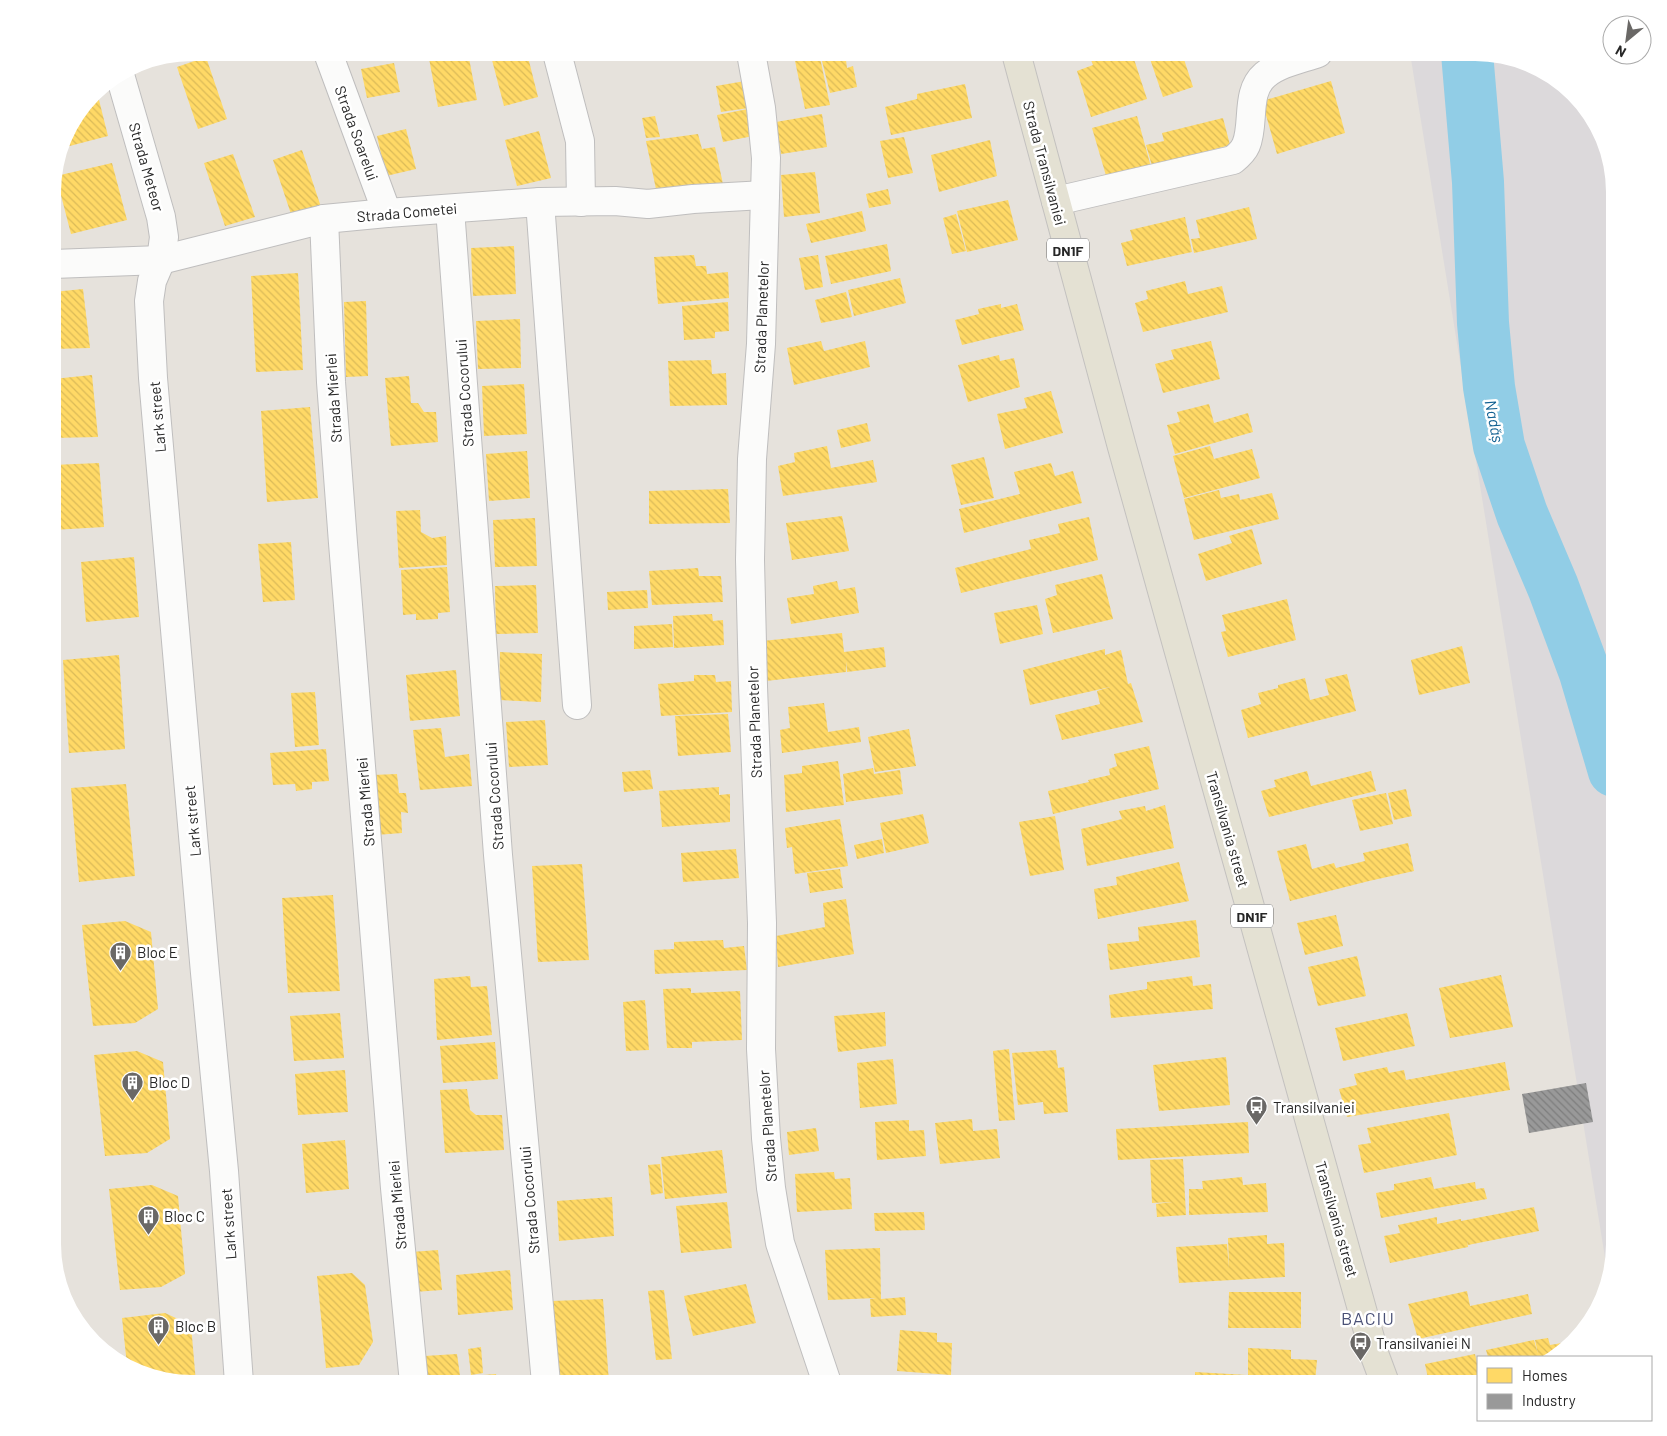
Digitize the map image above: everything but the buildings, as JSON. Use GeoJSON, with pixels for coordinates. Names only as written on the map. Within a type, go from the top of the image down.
{"type":"FeatureCollection","features":[{"type":"Feature","properties":{"kind":"main road","name":"Strada Transilvaniei"},"geometry":{"type":"LineString","coordinates":[[1018,61],[1122,447]]}},
{"type":"Feature","properties":{"kind":"main road","name":"Transilvania street"},"geometry":{"type":"LineString","coordinates":[[1122,447],[1372,1346],[1382,1375]]}},
{"type":"Feature","properties":{"kind":"street","name":"Strada Soarelui"},"geometry":{"type":"LineString","coordinates":[[331,61],[386,213]]}},
{"type":"Feature","properties":{"kind":"street"},"geometry":{"type":"LineString","coordinates":[[559,61],[580,141],[581,202]]}},
{"type":"Feature","properties":{"kind":"street","name":"Strada Planetelor"},"geometry":{"type":"LineString","coordinates":[[752,61],[761,108],[766,158],[761,344],[752,459],[750,560],[762,923],[761,1020],[765,1120],[771,1188],[780,1243],[824,1375]]}},
{"type":"Feature","properties":{"kind":"street"},"geometry":{"type":"LineString","coordinates":[[1056,201],[1233,160],[1246,145],[1252,100],[1262,76],[1273,69],[1294,61]]}},
{"type":"Feature","properties":{"kind":"street","name":"Strada Meteor"},"geometry":{"type":"LineString","coordinates":[[122,82],[161,217],[164,237],[161,260]]}},
{"type":"Feature","properties":{"kind":"street","name":"Strada Cometei"},"geometry":{"type":"LineString","coordinates":[[62,264],[161,260],[324,219],[498,204],[615,201],[648,204],[693,199],[765,195]]}},
{"type":"Feature","properties":{"kind":"street"},"geometry":{"type":"LineString","coordinates":[[540,202],[577,705]]}},
{"type":"Feature","properties":{"kind":"street","name":"Strada Cocorului"},"geometry":{"type":"LineString","coordinates":[[450,209],[498,855],[545,1375]]}},
{"type":"Feature","properties":{"kind":"street","name":"Strada Mierlei"},"geometry":{"type":"LineString","coordinates":[[324,219],[331,382],[341,515],[395,1188],[413,1375]]}},
{"type":"Feature","properties":{"kind":"street","name":"Lark street"},"geometry":{"type":"LineString","coordinates":[[161,260],[152,280],[149,301],[153,378],[224,1171],[238,1375]]}},
{"type":"Feature","properties":{"kind":"shaded area"},"geometry":{"type":"Polygon","coordinates":[[[1411,61],[1492,62],[1517,68],[1540,79],[1561,94],[1584,120],[1596,142],[1603,167],[1606,193],[1605,1255],[1411,61]]]}},
{"type":"Feature","properties":{"kind":"waterway","name":"Nadăș"},"geometry":{"type":"LineString","coordinates":[[1468,61],[1478,182],[1483,323],[1489,387],[1499,446],[1522,514],[1553,587],[1585,673],[1606,744]]}},
{"type":"Feature","properties":{"kind":"place","name":"Bloc E"},"geometry":{"type":"Point","coordinates":[121,971]}},
{"type":"Feature","properties":{"kind":"place","name":"Bloc D"},"geometry":{"type":"Point","coordinates":[133,1101]}},
{"type":"Feature","properties":{"kind":"place","name":"Transilvaniei"},"geometry":{"type":"Point","coordinates":[1257,1126]}},
{"type":"Feature","properties":{"kind":"place","name":"Bloc C"},"geometry":{"type":"Point","coordinates":[148,1235]}},
{"type":"Feature","properties":{"kind":"place","name":"Bloc B"},"geometry":{"type":"Point","coordinates":[159,1345]}},
{"type":"Feature","properties":{"kind":"place","name":"Transilvaniei N"},"geometry":{"type":"Point","coordinates":[1360,1362]}},
{"type":"Feature","properties":{"kind":"district","name":"BACIU"},"geometry":{"type":"Point","coordinates":[1368,1318]}}]}
